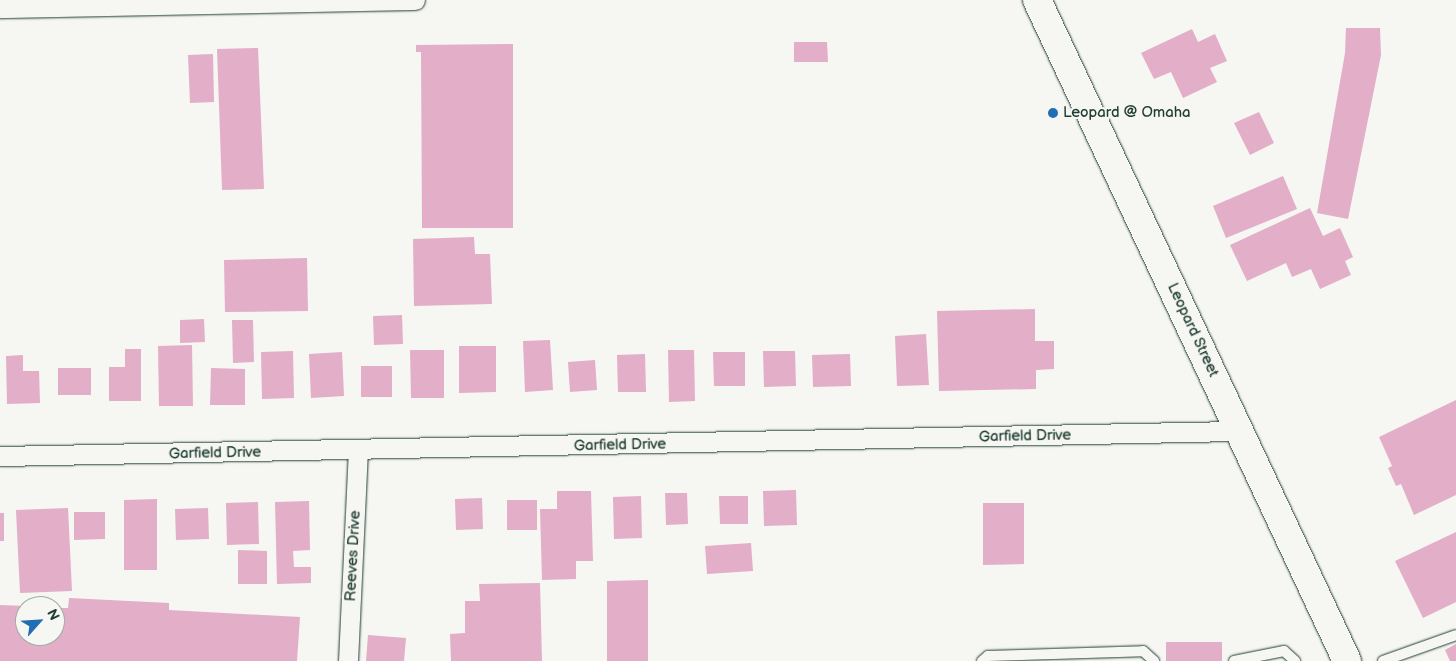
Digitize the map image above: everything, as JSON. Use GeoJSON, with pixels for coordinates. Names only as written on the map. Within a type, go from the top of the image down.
{"type":"FeatureCollection","features":[{"type":"Feature","properties":{"kind":"main road","name":"Leopard Street"},"geometry":{"type":"LineString","coordinates":[[1037,0],[1347,661]]}},
{"type":"Feature","properties":{"kind":"street"},"geometry":{"type":"LineString","coordinates":[[0,8],[415,0]]}},
{"type":"Feature","properties":{"kind":"street","name":"Garfield Drive"},"geometry":{"type":"LineString","coordinates":[[0,456],[358,451],[1240,431]]}},
{"type":"Feature","properties":{"kind":"street","name":"Reeves Drive"},"geometry":{"type":"LineString","coordinates":[[348,661],[358,451]]}},
{"type":"Feature","properties":{"kind":"lane"},"geometry":{"type":"LineString","coordinates":[[1383,661],[1456,636]]}},
{"type":"Feature","properties":{"kind":"lane"},"geometry":{"type":"LineString","coordinates":[[982,661],[988,656],[1143,651],[1154,661]]}},
{"type":"Feature","properties":{"kind":"lane"},"geometry":{"type":"LineString","coordinates":[[1234,661],[1284,651],[1295,661]]}},
{"type":"Feature","properties":{"kind":"building"},"geometry":{"type":"Polygon","coordinates":[[[1346,28],[1380,28],[1381,55],[1348,219],[1317,213],[1345,53],[1346,28]]]}},
{"type":"Feature","properties":{"kind":"building"},"geometry":{"type":"Polygon","coordinates":[[[1192,29],[1198,42],[1215,34],[1227,61],[1210,68],[1217,82],[1183,98],[1171,72],[1154,79],[1141,53],[1192,29]]]}},
{"type":"Feature","properties":{"kind":"building"},"geometry":{"type":"Polygon","coordinates":[[[794,42],[827,42],[828,62],[794,62],[794,42]]]}},
{"type":"Feature","properties":{"kind":"building"},"geometry":{"type":"Polygon","coordinates":[[[513,44],[513,228],[422,228],[421,52],[416,52],[416,45],[513,44]]]}},
{"type":"Feature","properties":{"kind":"building"},"geometry":{"type":"Polygon","coordinates":[[[258,48],[264,189],[222,190],[217,49],[258,48]]]}},
{"type":"Feature","properties":{"kind":"building"},"geometry":{"type":"Polygon","coordinates":[[[213,54],[214,102],[190,103],[188,55],[213,54]]]}},
{"type":"Feature","properties":{"kind":"building"},"geometry":{"type":"Polygon","coordinates":[[[1259,112],[1274,143],[1250,155],[1234,123],[1259,112]]]}},
{"type":"Feature","properties":{"kind":"building"},"geometry":{"type":"Polygon","coordinates":[[[1283,176],[1297,209],[1226,238],[1213,206],[1283,176]]]}},
{"type":"Feature","properties":{"kind":"building"},"geometry":{"type":"Polygon","coordinates":[[[1310,208],[1323,236],[1340,228],[1353,257],[1345,261],[1351,275],[1320,289],[1311,269],[1292,277],[1286,263],[1247,281],[1230,245],[1310,208]]]}},
{"type":"Feature","properties":{"kind":"building"},"geometry":{"type":"Polygon","coordinates":[[[474,237],[475,254],[490,254],[492,304],[414,306],[413,239],[474,237]]]}},
{"type":"Feature","properties":{"kind":"building"},"geometry":{"type":"Polygon","coordinates":[[[307,258],[308,311],[225,312],[224,260],[307,258]]]}},
{"type":"Feature","properties":{"kind":"building"},"geometry":{"type":"Polygon","coordinates":[[[1035,309],[1035,341],[1054,341],[1054,369],[1036,370],[1036,389],[939,391],[937,311],[1035,309]]]}},
{"type":"Feature","properties":{"kind":"building"},"geometry":{"type":"Polygon","coordinates":[[[402,315],[403,344],[374,345],[373,316],[402,315]]]}},
{"type":"Feature","properties":{"kind":"building"},"geometry":{"type":"Polygon","coordinates":[[[204,319],[205,342],[180,343],[180,320],[204,319]]]}},
{"type":"Feature","properties":{"kind":"building"},"geometry":{"type":"Polygon","coordinates":[[[232,320],[253,320],[254,362],[233,363],[232,320]]]}},
{"type":"Feature","properties":{"kind":"building"},"geometry":{"type":"Polygon","coordinates":[[[926,334],[929,385],[897,386],[895,336],[926,334]]]}},
{"type":"Feature","properties":{"kind":"building"},"geometry":{"type":"Polygon","coordinates":[[[550,340],[553,390],[525,392],[523,341],[550,340]]]}},
{"type":"Feature","properties":{"kind":"building"},"geometry":{"type":"Polygon","coordinates":[[[192,345],[193,406],[159,406],[158,346],[192,345]]]}},
{"type":"Feature","properties":{"kind":"building"},"geometry":{"type":"Polygon","coordinates":[[[459,346],[496,346],[496,392],[459,393],[459,346]]]}},
{"type":"Feature","properties":{"kind":"building"},"geometry":{"type":"Polygon","coordinates":[[[125,349],[141,349],[141,401],[109,401],[109,367],[125,367],[125,349]]]}},
{"type":"Feature","properties":{"kind":"building"},"geometry":{"type":"Polygon","coordinates":[[[410,350],[444,350],[444,398],[411,398],[410,350]]]}},
{"type":"Feature","properties":{"kind":"building"},"geometry":{"type":"Polygon","coordinates":[[[668,350],[694,350],[695,401],[669,402],[668,350]]]}},
{"type":"Feature","properties":{"kind":"building"},"geometry":{"type":"Polygon","coordinates":[[[293,351],[294,398],[262,399],[261,352],[293,351]]]}},
{"type":"Feature","properties":{"kind":"building"},"geometry":{"type":"Polygon","coordinates":[[[763,351],[795,351],[796,386],[764,387],[763,351]]]}},
{"type":"Feature","properties":{"kind":"building"},"geometry":{"type":"Polygon","coordinates":[[[342,352],[344,396],[311,398],[309,354],[342,352]]]}},
{"type":"Feature","properties":{"kind":"building"},"geometry":{"type":"Polygon","coordinates":[[[713,352],[745,352],[745,386],[714,386],[713,352]]]}},
{"type":"Feature","properties":{"kind":"building"},"geometry":{"type":"Polygon","coordinates":[[[645,354],[646,392],[618,392],[617,355],[645,354]]]}},
{"type":"Feature","properties":{"kind":"building"},"geometry":{"type":"Polygon","coordinates":[[[850,354],[851,386],[813,387],[812,355],[850,354]]]}},
{"type":"Feature","properties":{"kind":"building"},"geometry":{"type":"Polygon","coordinates":[[[23,355],[23,371],[39,371],[40,403],[7,404],[6,356],[23,355]]]}},
{"type":"Feature","properties":{"kind":"building"},"geometry":{"type":"Polygon","coordinates":[[[595,360],[597,390],[570,392],[568,362],[595,360]]]}},
{"type":"Feature","properties":{"kind":"building"},"geometry":{"type":"Polygon","coordinates":[[[361,366],[392,366],[392,397],[361,397],[361,366]]]}},
{"type":"Feature","properties":{"kind":"building"},"geometry":{"type":"Polygon","coordinates":[[[58,368],[91,368],[91,395],[58,395],[58,368]]]}},
{"type":"Feature","properties":{"kind":"building"},"geometry":{"type":"Polygon","coordinates":[[[211,368],[245,369],[245,405],[210,405],[211,368]]]}},
{"type":"Feature","properties":{"kind":"building"},"geometry":{"type":"Polygon","coordinates":[[[1456,400],[1456,495],[1414,515],[1401,484],[1396,486],[1388,468],[1392,466],[1379,437],[1456,400]]]}},
{"type":"Feature","properties":{"kind":"building"},"geometry":{"type":"Polygon","coordinates":[[[796,490],[797,525],[764,526],[763,491],[796,490]]]}},
{"type":"Feature","properties":{"kind":"building"},"geometry":{"type":"Polygon","coordinates":[[[557,491],[591,491],[593,561],[576,561],[576,579],[542,580],[540,509],[557,509],[557,491]]]}},
{"type":"Feature","properties":{"kind":"building"},"geometry":{"type":"Polygon","coordinates":[[[665,493],[687,493],[688,524],[666,525],[665,493]]]}},
{"type":"Feature","properties":{"kind":"building"},"geometry":{"type":"Polygon","coordinates":[[[641,496],[642,538],[614,539],[613,497],[641,496]]]}},
{"type":"Feature","properties":{"kind":"building"},"geometry":{"type":"Polygon","coordinates":[[[719,496],[748,496],[748,524],[720,524],[719,496]]]}},
{"type":"Feature","properties":{"kind":"building"},"geometry":{"type":"Polygon","coordinates":[[[482,498],[483,529],[456,530],[455,499],[482,498]]]}},
{"type":"Feature","properties":{"kind":"building"},"geometry":{"type":"Polygon","coordinates":[[[157,499],[157,570],[124,570],[124,500],[157,499]]]}},
{"type":"Feature","properties":{"kind":"building"},"geometry":{"type":"Polygon","coordinates":[[[507,500],[537,500],[537,530],[507,530],[507,500]]]}},
{"type":"Feature","properties":{"kind":"building"},"geometry":{"type":"Polygon","coordinates":[[[309,501],[310,550],[293,551],[294,567],[311,567],[311,583],[277,584],[275,502],[309,501]]]}},
{"type":"Feature","properties":{"kind":"building"},"geometry":{"type":"Polygon","coordinates":[[[258,502],[259,544],[227,545],[226,503],[258,502]]]}},
{"type":"Feature","properties":{"kind":"building"},"geometry":{"type":"Polygon","coordinates":[[[983,503],[1024,503],[1024,564],[983,565],[983,503]]]}},
{"type":"Feature","properties":{"kind":"building"},"geometry":{"type":"Polygon","coordinates":[[[68,508],[72,591],[20,593],[16,510],[68,508]]]}},
{"type":"Feature","properties":{"kind":"building"},"geometry":{"type":"Polygon","coordinates":[[[208,508],[209,539],[176,540],[175,509],[208,508]]]}},
{"type":"Feature","properties":{"kind":"building"},"geometry":{"type":"Polygon","coordinates":[[[74,512],[105,512],[105,539],[74,540],[74,512]]]}},
{"type":"Feature","properties":{"kind":"building"},"geometry":{"type":"Polygon","coordinates":[[[0,513],[4,513],[4,541],[0,541],[0,513]]]}},
{"type":"Feature","properties":{"kind":"building"},"geometry":{"type":"Polygon","coordinates":[[[1456,532],[1456,602],[1423,618],[1395,561],[1456,532]]]}},
{"type":"Feature","properties":{"kind":"building"},"geometry":{"type":"Polygon","coordinates":[[[751,543],[753,571],[707,574],[705,546],[751,543]]]}},
{"type":"Feature","properties":{"kind":"building"},"geometry":{"type":"Polygon","coordinates":[[[238,550],[267,551],[267,584],[238,584],[238,550]]]}},
{"type":"Feature","properties":{"kind":"building"},"geometry":{"type":"Polygon","coordinates":[[[648,580],[648,661],[607,661],[607,581],[648,580]]]}},
{"type":"Feature","properties":{"kind":"building"},"geometry":{"type":"Polygon","coordinates":[[[540,583],[542,661],[451,661],[450,634],[465,633],[465,601],[480,601],[479,584],[540,583]]]}},
{"type":"Feature","properties":{"kind":"building"},"geometry":{"type":"Polygon","coordinates":[[[69,598],[169,603],[169,610],[300,617],[297,661],[0,661],[0,605],[15,606],[15,646],[65,646],[65,608],[68,608],[69,598]]]}},
{"type":"Feature","properties":{"kind":"building"},"geometry":{"type":"Polygon","coordinates":[[[368,635],[406,638],[404,661],[366,661],[368,635]]]}},
{"type":"Feature","properties":{"kind":"building"},"geometry":{"type":"Polygon","coordinates":[[[1166,642],[1222,642],[1222,661],[1166,661],[1166,642]]]}},
{"type":"Feature","properties":{"kind":"building"},"geometry":{"type":"Polygon","coordinates":[[[1456,644],[1456,661],[1450,661],[1445,650],[1456,644]]]}},
{"type":"Feature","properties":{"kind":"place","name":"Leopard @ Omaha"},"geometry":{"type":"Point","coordinates":[1053,113]}}]}
